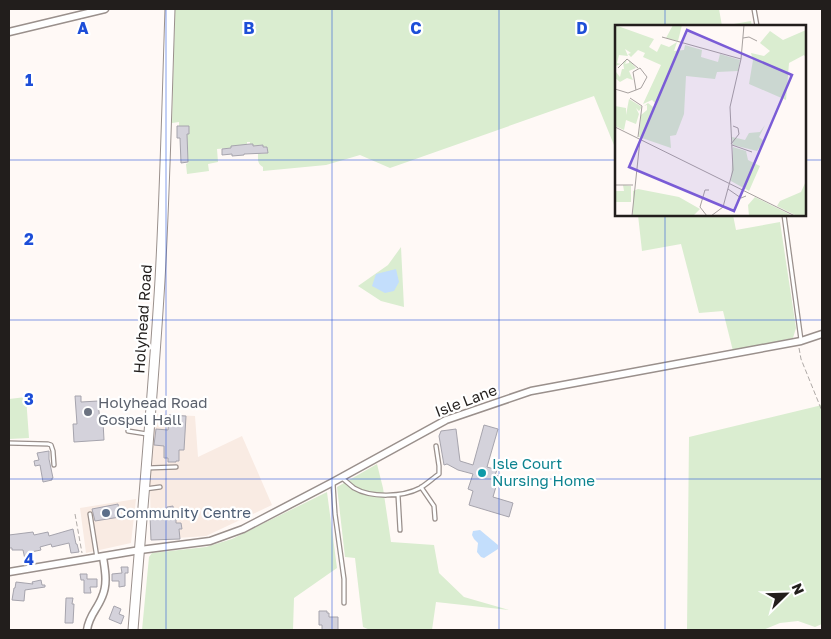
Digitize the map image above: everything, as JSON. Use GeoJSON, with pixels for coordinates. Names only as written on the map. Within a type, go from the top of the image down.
{"type":"FeatureCollection","features":[{"type":"Feature","properties":{"kind":"main road","name":"Holyhead Road"},"geometry":{"type":"LineString","coordinates":[[133,630],[160,280],[170,9]]}},
{"type":"Feature","properties":{"kind":"street"},"geometry":{"type":"LineString","coordinates":[[9,32],[105,9]]}},
{"type":"Feature","properties":{"kind":"street","name":"Isle Lane"},"geometry":{"type":"LineString","coordinates":[[9,572],[140,550],[210,541],[243,529],[446,420],[531,391],[801,341],[822,334]]}},
{"type":"Feature","properties":{"kind":"street"},"geometry":{"type":"LineString","coordinates":[[87,630],[88,621],[102,599],[105,588],[106,574],[100,557]]}},
{"type":"Feature","properties":{"kind":"lane"},"geometry":{"type":"LineString","coordinates":[[754,9],[757,25]]}},
{"type":"Feature","properties":{"kind":"lane"},"geometry":{"type":"LineString","coordinates":[[784,216],[801,341]]}},
{"type":"Feature","properties":{"kind":"lane"},"geometry":{"type":"LineString","coordinates":[[128,431],[149,434]]}},
{"type":"Feature","properties":{"kind":"lane"},"geometry":{"type":"LineString","coordinates":[[9,443],[51,445],[54,465]]}},
{"type":"Feature","properties":{"kind":"lane"},"geometry":{"type":"LineString","coordinates":[[341,478],[355,488],[376,495],[410,493],[439,474],[436,446]]}},
{"type":"Feature","properties":{"kind":"lane"},"geometry":{"type":"LineString","coordinates":[[146,468],[176,467]]}},
{"type":"Feature","properties":{"kind":"lane"},"geometry":{"type":"LineString","coordinates":[[333,482],[335,514],[344,579],[344,602]]}},
{"type":"Feature","properties":{"kind":"lane"},"geometry":{"type":"LineString","coordinates":[[144,489],[160,487]]}},
{"type":"Feature","properties":{"kind":"lane"},"geometry":{"type":"LineString","coordinates":[[421,487],[434,506],[435,520]]}},
{"type":"Feature","properties":{"kind":"lane"},"geometry":{"type":"LineString","coordinates":[[398,495],[400,530]]}},
{"type":"Feature","properties":{"kind":"lane"},"geometry":{"type":"LineString","coordinates":[[90,514],[100,557]]}},
{"type":"Feature","properties":{"kind":"path"},"geometry":{"type":"LineString","coordinates":[[801,341],[798,347],[801,359],[822,411]]}},
{"type":"Feature","properties":{"kind":"path"},"geometry":{"type":"LineString","coordinates":[[75,514],[83,560]]}},
{"type":"Feature","properties":{"kind":"shaded area"},"geometry":{"type":"Polygon","coordinates":[[[154,414],[195,416],[198,457],[242,436],[272,505],[206,536],[151,540],[150,483],[154,414]]]}},
{"type":"Feature","properties":{"kind":"shaded area"},"geometry":{"type":"Polygon","coordinates":[[[136,499],[131,543],[86,553],[80,508],[136,499]]]}},
{"type":"Feature","properties":{"kind":"green space"},"geometry":{"type":"Polygon","coordinates":[[[175,9],[719,9],[722,25],[615,25],[615,148],[594,96],[390,168],[360,155],[326,165],[263,171],[263,167],[258,161],[258,153],[268,153],[267,147],[262,145],[253,146],[250,145],[250,142],[247,142],[247,145],[217,149],[218,162],[208,164],[209,171],[187,174],[187,142],[182,134],[189,134],[189,126],[179,126],[179,122],[172,123],[175,9]]]}},
{"type":"Feature","properties":{"kind":"green space"},"geometry":{"type":"Polygon","coordinates":[[[751,21],[752,25],[728,25],[751,21]]]}},
{"type":"Feature","properties":{"kind":"green space"},"geometry":{"type":"Polygon","coordinates":[[[638,216],[733,216],[736,230],[780,222],[796,328],[793,338],[733,351],[723,311],[699,313],[681,244],[642,251],[638,216]]]}},
{"type":"Feature","properties":{"kind":"green space"},"geometry":{"type":"Polygon","coordinates":[[[401,247],[404,307],[381,301],[358,286],[388,265],[401,247]]]}},
{"type":"Feature","properties":{"kind":"green space"},"geometry":{"type":"Polygon","coordinates":[[[26,397],[29,438],[9,439],[9,399],[26,397]]]}},
{"type":"Feature","properties":{"kind":"green space"},"geometry":{"type":"Polygon","coordinates":[[[822,404],[822,624],[815,627],[798,621],[780,623],[763,630],[687,630],[689,437],[822,404]]]}},
{"type":"Feature","properties":{"kind":"green space"},"geometry":{"type":"Polygon","coordinates":[[[377,464],[383,488],[391,542],[434,545],[439,573],[464,597],[509,610],[436,602],[432,630],[370,630],[363,627],[355,558],[345,557],[337,487],[377,464]]]}},
{"type":"Feature","properties":{"kind":"green space"},"geometry":{"type":"Polygon","coordinates":[[[327,492],[337,568],[294,598],[293,630],[142,630],[149,557],[152,553],[206,547],[232,539],[327,492]]]}},
{"type":"Feature","properties":{"kind":"water"},"geometry":{"type":"Polygon","coordinates":[[[396,269],[399,282],[394,291],[385,293],[372,286],[376,274],[396,269]]]}},
{"type":"Feature","properties":{"kind":"water"},"geometry":{"type":"Polygon","coordinates":[[[480,530],[498,545],[498,549],[484,558],[477,552],[478,543],[472,535],[473,531],[480,530]]]}},
{"type":"Feature","properties":{"kind":"building"},"geometry":{"type":"Polygon","coordinates":[[[177,126],[189,126],[189,134],[187,134],[188,162],[181,163],[180,138],[177,138],[177,126]]]}},
{"type":"Feature","properties":{"kind":"building"},"geometry":{"type":"Polygon","coordinates":[[[253,144],[253,146],[263,145],[263,147],[267,147],[268,153],[222,155],[222,149],[231,148],[231,146],[253,144]]]}},
{"type":"Feature","properties":{"kind":"building","name":"Holyhead Road Gospel Hall"},"geometry":{"type":"Polygon","coordinates":[[[75,396],[81,396],[81,402],[98,401],[100,422],[103,422],[104,440],[74,442],[73,424],[77,424],[75,396]]]}},
{"type":"Feature","properties":{"kind":"building"},"geometry":{"type":"Polygon","coordinates":[[[169,415],[186,416],[184,450],[179,450],[179,461],[176,462],[168,462],[168,458],[164,458],[164,446],[154,445],[156,429],[168,430],[169,415]]]}},
{"type":"Feature","properties":{"kind":"building","name":"Isle Court Nursing Home"},"geometry":{"type":"Polygon","coordinates":[[[484,425],[498,429],[487,467],[497,470],[495,475],[499,476],[493,497],[513,503],[509,517],[469,505],[473,491],[468,489],[473,474],[458,470],[447,464],[444,465],[439,436],[441,431],[456,429],[460,461],[473,465],[484,425]]]}},
{"type":"Feature","properties":{"kind":"building"},"geometry":{"type":"Polygon","coordinates":[[[49,451],[53,478],[43,482],[40,465],[35,466],[34,461],[39,460],[37,453],[49,451]]]}},
{"type":"Feature","properties":{"kind":"building","name":"Community Centre"},"geometry":{"type":"Polygon","coordinates":[[[118,504],[120,517],[95,521],[92,509],[118,504]]]}},
{"type":"Feature","properties":{"kind":"building"},"geometry":{"type":"Polygon","coordinates":[[[173,506],[174,519],[176,519],[176,523],[181,523],[182,529],[179,529],[180,539],[151,540],[150,516],[167,515],[167,507],[173,506]]]}},
{"type":"Feature","properties":{"kind":"building"},"geometry":{"type":"Polygon","coordinates":[[[73,529],[79,552],[71,553],[69,543],[52,547],[51,544],[40,547],[41,550],[31,552],[33,562],[26,564],[23,550],[12,550],[12,548],[9,548],[9,535],[33,532],[34,535],[48,532],[49,536],[73,529]]]}},
{"type":"Feature","properties":{"kind":"building"},"geometry":{"type":"Polygon","coordinates":[[[121,567],[128,567],[128,573],[125,573],[125,586],[119,587],[119,581],[112,581],[112,574],[122,573],[121,567]]]}},
{"type":"Feature","properties":{"kind":"building"},"geometry":{"type":"Polygon","coordinates":[[[80,574],[87,574],[87,579],[97,579],[97,587],[90,587],[91,593],[84,593],[84,580],[81,580],[80,574]]]}},
{"type":"Feature","properties":{"kind":"building"},"geometry":{"type":"Polygon","coordinates":[[[41,580],[42,585],[45,585],[45,587],[25,590],[24,601],[12,600],[16,582],[33,584],[32,582],[41,580]]]}},
{"type":"Feature","properties":{"kind":"building"},"geometry":{"type":"Polygon","coordinates":[[[66,598],[73,598],[73,623],[65,623],[66,598]]]}},
{"type":"Feature","properties":{"kind":"building"},"geometry":{"type":"Polygon","coordinates":[[[114,606],[121,609],[119,614],[124,616],[121,624],[109,619],[114,606]]]}},
{"type":"Feature","properties":{"kind":"building"},"geometry":{"type":"Polygon","coordinates":[[[319,611],[327,611],[329,617],[338,617],[338,630],[322,630],[322,625],[319,625],[319,611]]]}},
{"type":"Feature","properties":{"kind":"place","name":"Holyhead Road Gospel Hall"},"geometry":{"type":"Point","coordinates":[88,412]}},
{"type":"Feature","properties":{"kind":"place","name":"Isle Court Nursing Home"},"geometry":{"type":"Point","coordinates":[482,473]}},
{"type":"Feature","properties":{"kind":"place","name":"Community Centre"},"geometry":{"type":"Point","coordinates":[106,513]}}]}
